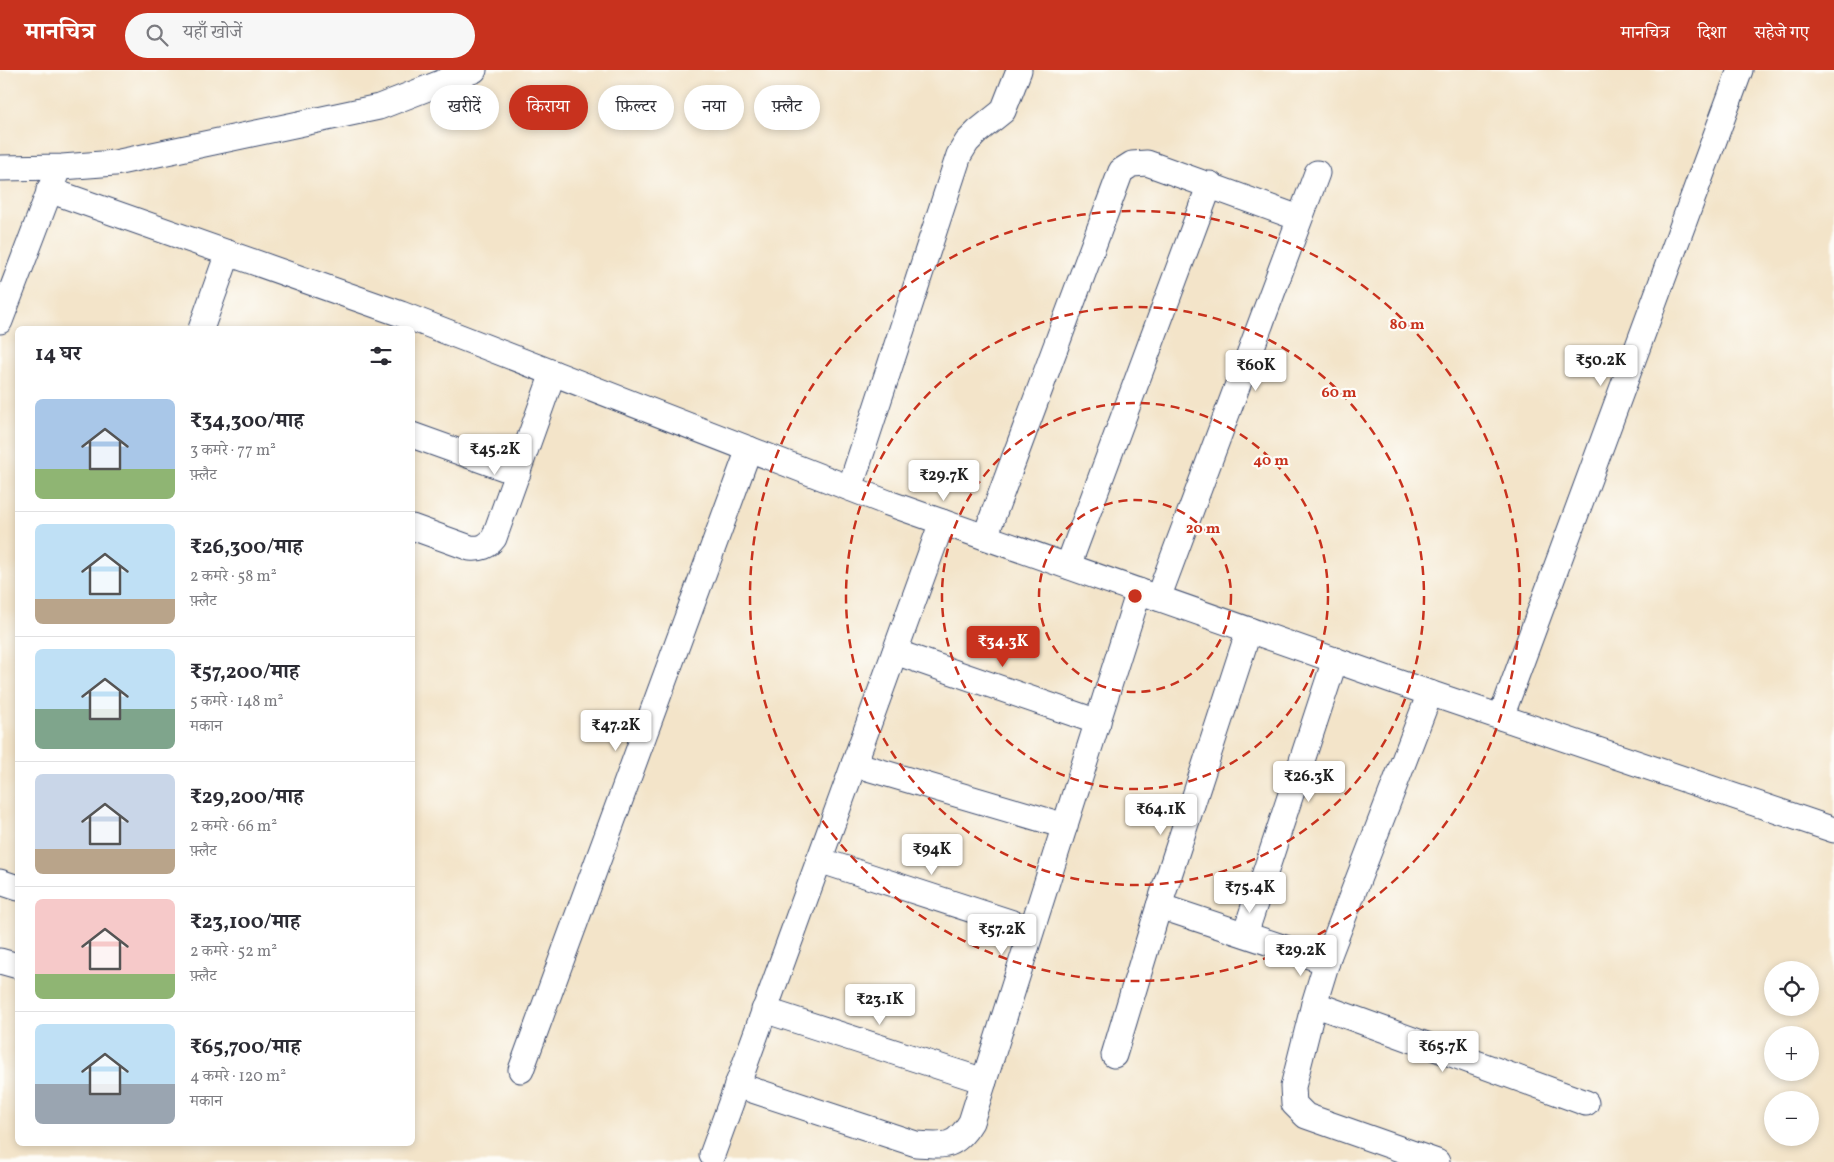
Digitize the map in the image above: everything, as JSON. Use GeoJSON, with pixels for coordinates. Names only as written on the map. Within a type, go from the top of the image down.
{"type":"FeatureCollection","features":[{"type":"Feature","properties":{"kind":"street"},"geometry":{"type":"LineString","coordinates":[[54,178],[115,163],[379,107],[474,70]]}},
{"type":"Feature","properties":{"kind":"street"},"geometry":{"type":"LineString","coordinates":[[850,488],[959,156],[973,137],[1003,111],[1019,70]]}},
{"type":"Feature","properties":{"kind":"street"},"geometry":{"type":"LineString","coordinates":[[1501,717],[1740,70]]}},
{"type":"Feature","properties":{"kind":"street"},"geometry":{"type":"LineString","coordinates":[[985,537],[1121,171],[1132,164],[1147,163],[1210,184],[1299,218]]}},
{"type":"Feature","properties":{"kind":"street"},"geometry":{"type":"LineString","coordinates":[[0,168],[54,178],[228,253],[401,314],[942,522],[1430,693],[1834,830]]}},
{"type":"Feature","properties":{"kind":"street"},"geometry":{"type":"LineString","coordinates":[[737,1085],[916,1144],[944,1146],[961,1138],[971,1122],[1098,722],[1316,173]]}},
{"type":"Feature","properties":{"kind":"street"},"geometry":{"type":"LineString","coordinates":[[0,320],[54,178]]}},
{"type":"Feature","properties":{"kind":"street"},"geometry":{"type":"LineString","coordinates":[[1068,566],[1210,184]]}},
{"type":"Feature","properties":{"kind":"street"},"geometry":{"type":"LineString","coordinates":[[202,326],[228,253]]}},
{"type":"Feature","properties":{"kind":"street"},"geometry":{"type":"LineString","coordinates":[[415,528],[470,548],[478,549],[488,546],[494,538],[553,373]]}},
{"type":"Feature","properties":{"kind":"street"},"geometry":{"type":"LineString","coordinates":[[415,436],[518,473]]}},
{"type":"Feature","properties":{"kind":"street"},"geometry":{"type":"LineString","coordinates":[[521,1070],[749,449]]}},
{"type":"Feature","properties":{"kind":"street"},"geometry":{"type":"LineString","coordinates":[[712,1155],[942,522]]}},
{"type":"Feature","properties":{"kind":"street"},"geometry":{"type":"LineString","coordinates":[[1114,1055],[1159,906],[1249,630]]}},
{"type":"Feature","properties":{"kind":"street"},"geometry":{"type":"LineString","coordinates":[[895,652],[1098,722]]}},
{"type":"Feature","properties":{"kind":"street"},"geometry":{"type":"LineString","coordinates":[[1245,934],[1335,660]]}},
{"type":"Feature","properties":{"kind":"street"},"geometry":{"type":"LineString","coordinates":[[1430,693],[1327,962],[1314,1004],[1293,1087],[1294,1104],[1306,1116],[1437,1162]]}},
{"type":"Feature","properties":{"kind":"street"},"geometry":{"type":"LineString","coordinates":[[854,764],[1065,826]]}},
{"type":"Feature","properties":{"kind":"street"},"geometry":{"type":"LineString","coordinates":[[819,860],[1032,929]]}},
{"type":"Feature","properties":{"kind":"street"},"geometry":{"type":"LineString","coordinates":[[0,882],[15,887]]}},
{"type":"Feature","properties":{"kind":"street"},"geometry":{"type":"LineString","coordinates":[[1159,906],[1327,962]]}},
{"type":"Feature","properties":{"kind":"street"},"geometry":{"type":"LineString","coordinates":[[0,961],[15,965]]}},
{"type":"Feature","properties":{"kind":"street"},"geometry":{"type":"LineString","coordinates":[[1314,1004],[1586,1103]]}},
{"type":"Feature","properties":{"kind":"street"},"geometry":{"type":"LineString","coordinates":[[764,1010],[984,1081]]}}]}
